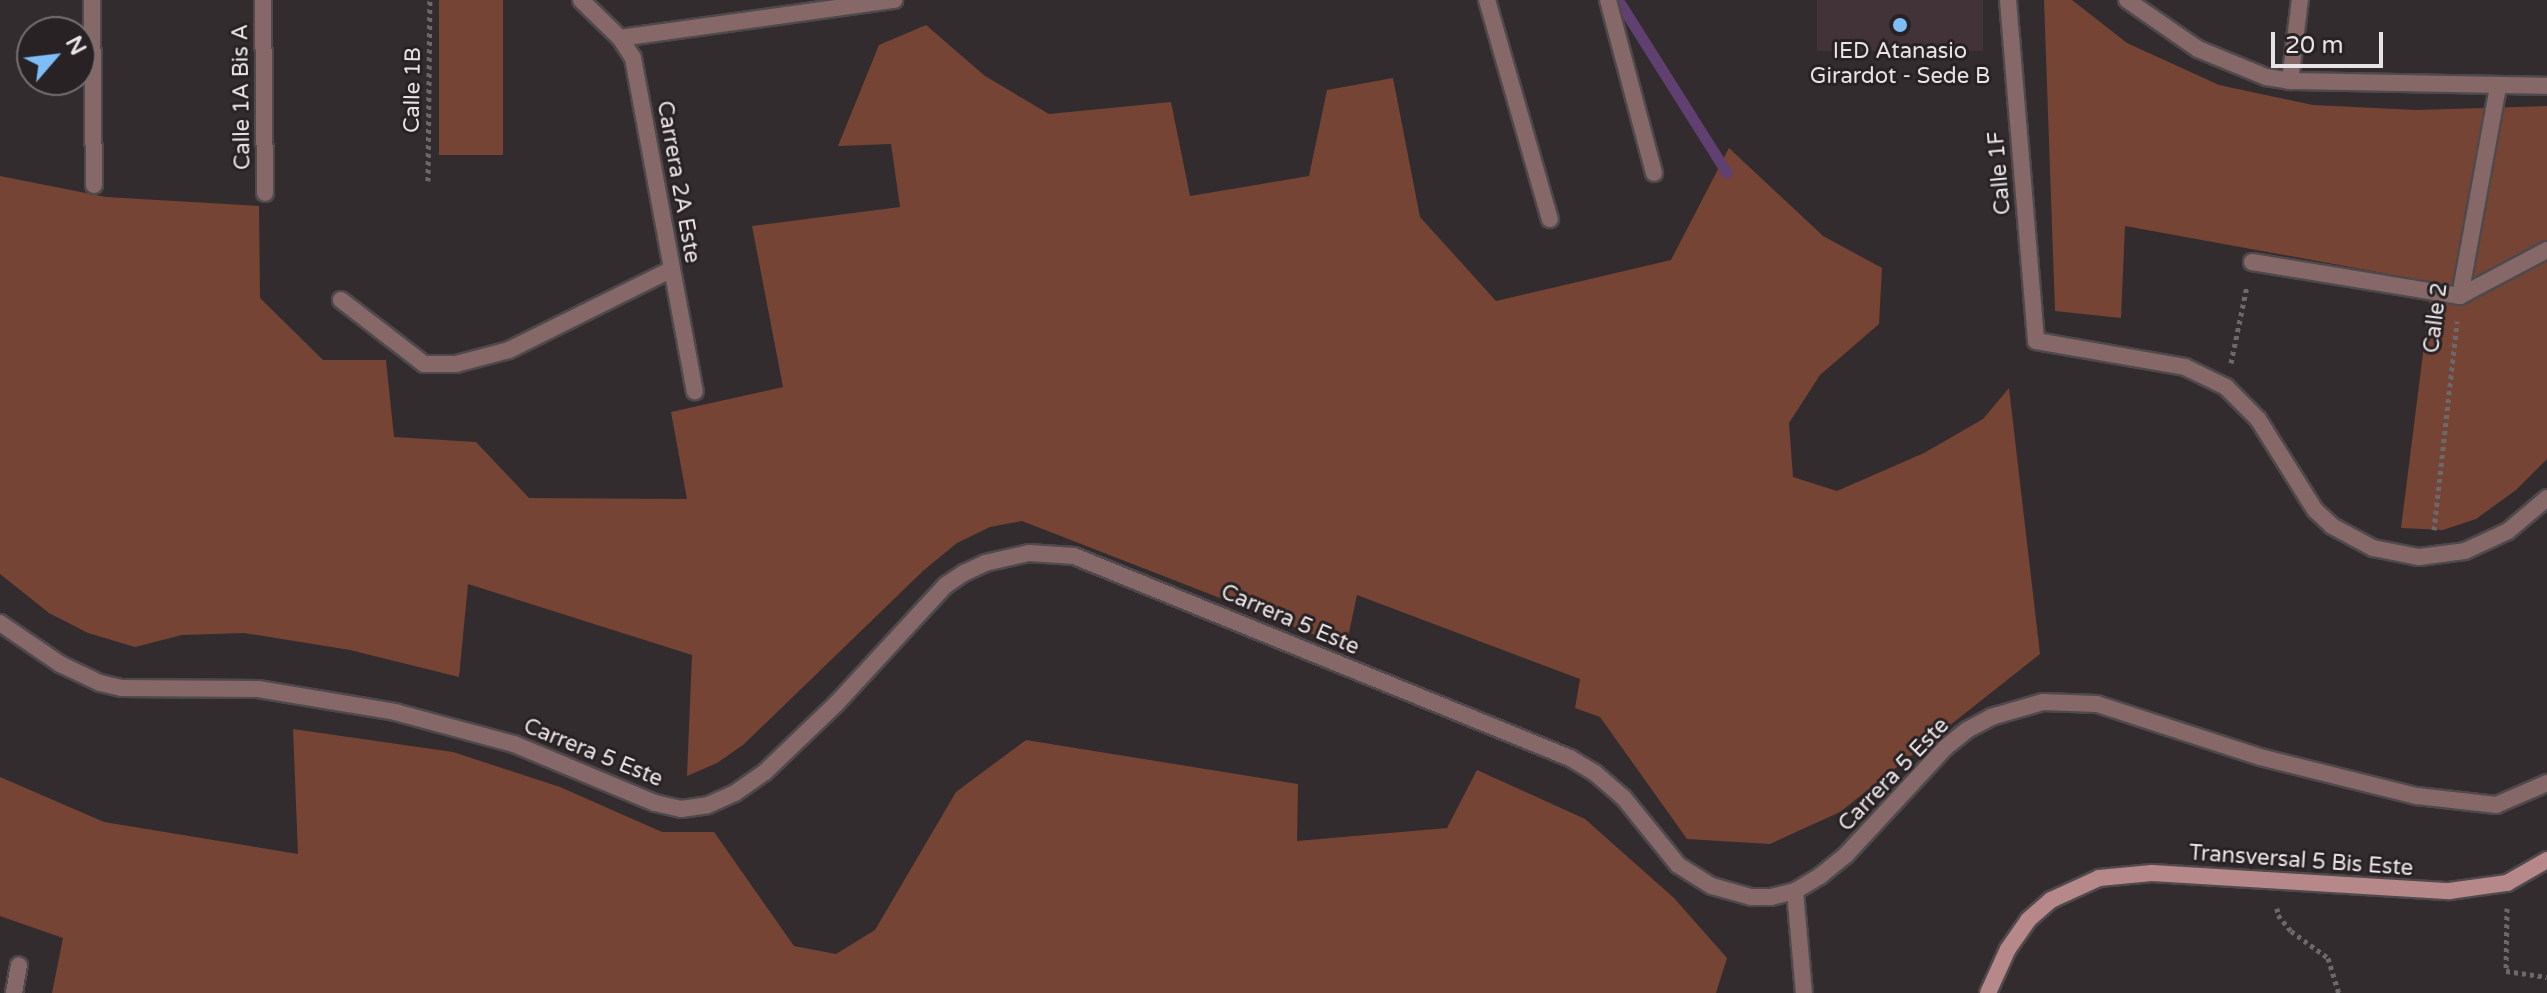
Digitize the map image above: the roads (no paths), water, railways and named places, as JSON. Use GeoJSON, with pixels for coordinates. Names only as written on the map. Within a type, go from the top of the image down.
{"type":"FeatureCollection","features":[{"type":"Feature","properties":{"kind":"street"},"geometry":{"type":"LineString","coordinates":[[92,0],[94,185]]}},
{"type":"Feature","properties":{"kind":"street","name":"Calle 1A Bis A"},"geometry":{"type":"LineString","coordinates":[[263,0],[265,193]]}},
{"type":"Feature","properties":{"kind":"street"},"geometry":{"type":"LineString","coordinates":[[620,38],[894,0]]}},
{"type":"Feature","properties":{"kind":"street"},"geometry":{"type":"LineString","coordinates":[[1487,0],[1550,219]]}},
{"type":"Feature","properties":{"kind":"street"},"geometry":{"type":"LineString","coordinates":[[1608,0],[1654,173]]}},
{"type":"Feature","properties":{"kind":"street","name":"Calle 1F"},"geometry":{"type":"LineString","coordinates":[[2008,0],[2036,341],[2173,364],[2206,375],[2226,387],[2258,419],[2301,491],[2332,526],[2373,548],[2396,555],[2431,557],[2488,543],[2547,498]]}},
{"type":"Feature","properties":{"kind":"street"},"geometry":{"type":"LineString","coordinates":[[2127,0],[2198,49],[2235,67],[2290,81],[2547,86]]}},
{"type":"Feature","properties":{"kind":"street"},"geometry":{"type":"LineString","coordinates":[[2290,81],[2300,0]]}},
{"type":"Feature","properties":{"kind":"street","name":"Carrera 2A Este"},"geometry":{"type":"LineString","coordinates":[[587,2],[620,38],[633,58],[695,391]]}},
{"type":"Feature","properties":{"kind":"street","name":"Calle 2"},"geometry":{"type":"LineString","coordinates":[[2460,296],[2498,87]]}},
{"type":"Feature","properties":{"kind":"street"},"geometry":{"type":"LineString","coordinates":[[2252,262],[2460,296],[2547,250]]}},
{"type":"Feature","properties":{"kind":"street"},"geometry":{"type":"LineString","coordinates":[[341,300],[424,364],[456,364],[509,350],[672,269]]}},
{"type":"Feature","properties":{"kind":"street","name":"Carrera 5 Este"},"geometry":{"type":"LineString","coordinates":[[0,623],[60,664],[100,683],[121,688],[272,691],[395,712],[514,744],[655,803],[681,809],[708,805],[735,793],[765,772],[836,704],[946,585],[964,573],[985,563],[1029,553],[1074,556],[1570,758],[1595,773],[1623,797],[1678,865],[1712,886],[1751,897],[1771,897],[1795,891],[1845,856],[1946,747],[1967,730],[1991,717],[2043,702],[2070,701],[2109,707],[2273,760],[2417,796],[2496,805],[2547,783]]}},
{"type":"Feature","properties":{"kind":"street","name":"Transversal 5 Bis Este"},"geometry":{"type":"LineString","coordinates":[[1988,993],[2008,949],[2028,920],[2051,900],[2074,887],[2126,873],[2422,891],[2478,889],[2507,883],[2547,860]]}},
{"type":"Feature","properties":{"kind":"street"},"geometry":{"type":"LineString","coordinates":[[1795,891],[1804,993]]}},
{"type":"Feature","properties":{"kind":"street"},"geometry":{"type":"LineString","coordinates":[[14,993],[19,965]]}},
{"type":"Feature","properties":{"kind":"waterway"},"geometry":{"type":"LineString","coordinates":[[1618,0],[1727,173]]}},
{"type":"Feature","properties":{"kind":"place","name":"IED Atanasio Girardot - Sede B"},"geometry":{"type":"Point","coordinates":[1900,25]}}]}
